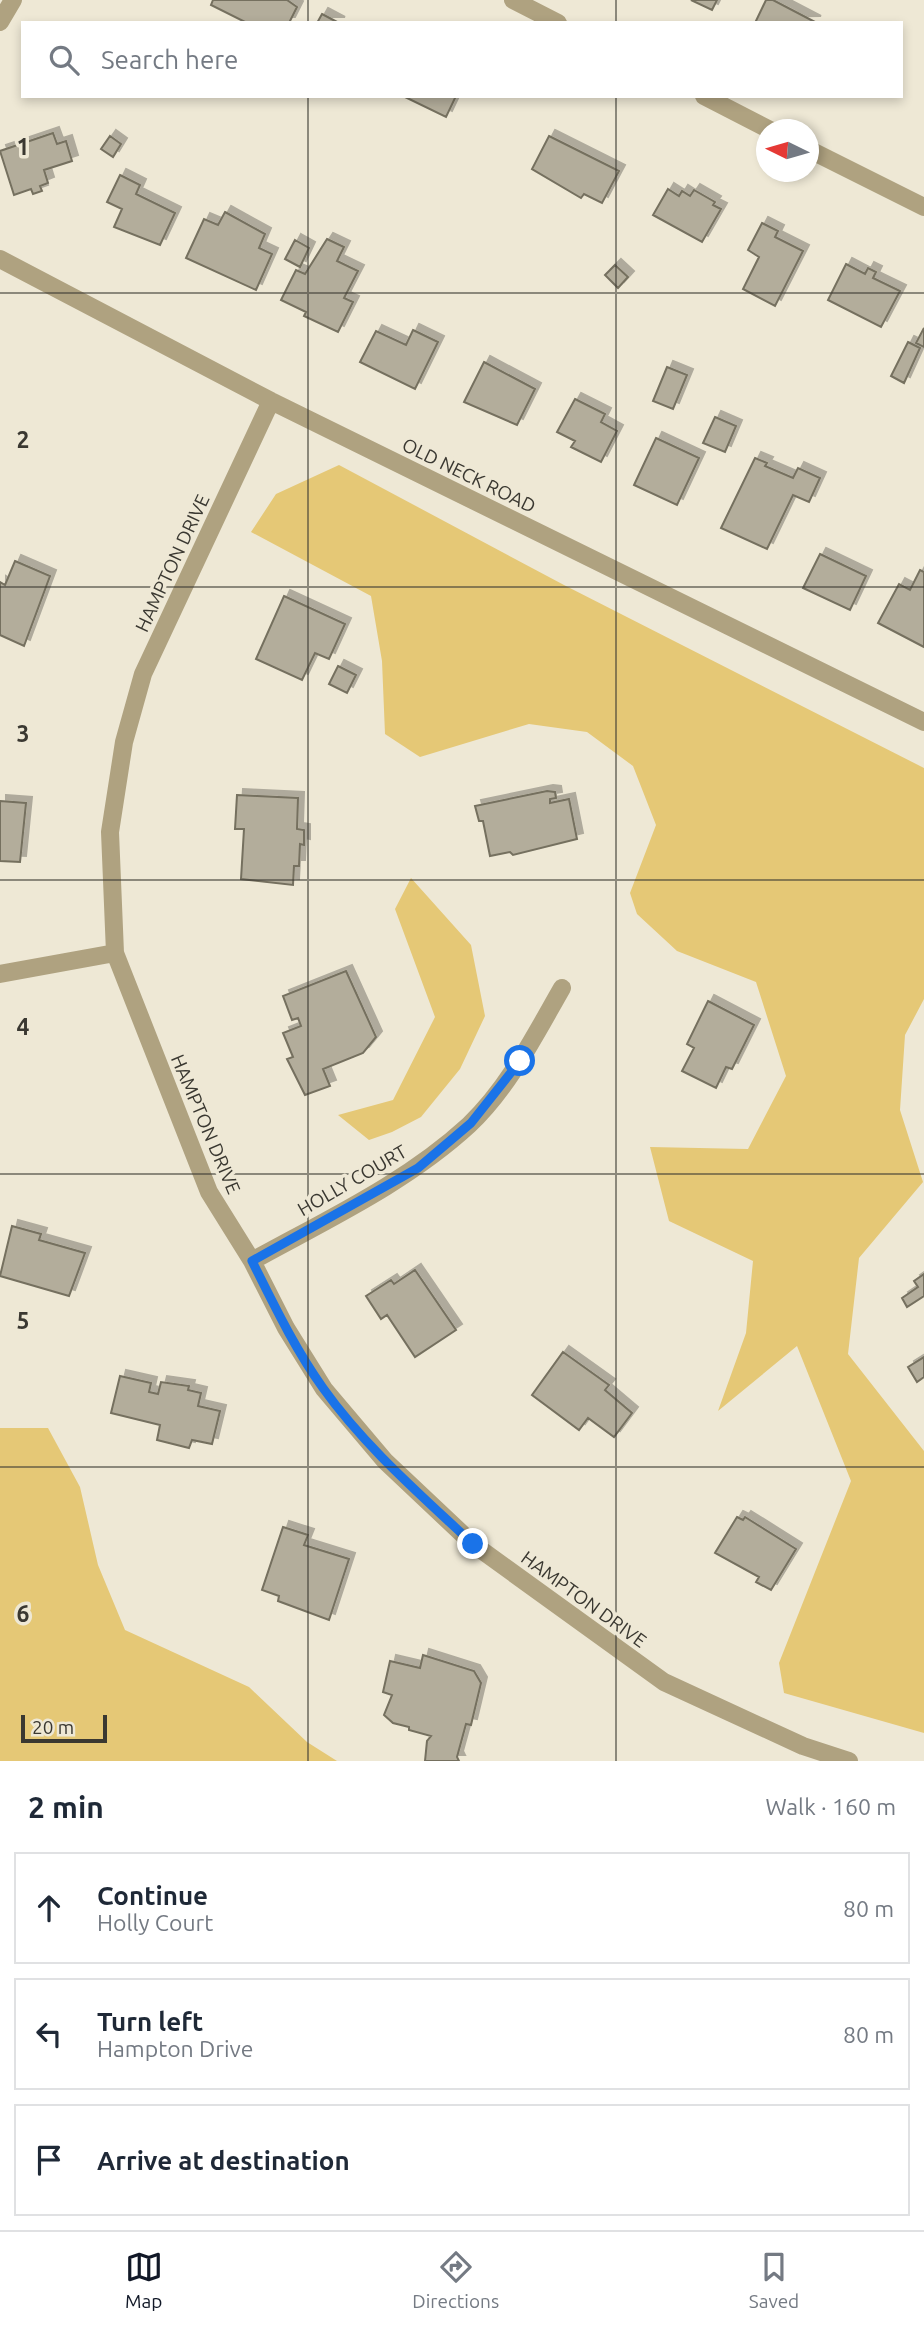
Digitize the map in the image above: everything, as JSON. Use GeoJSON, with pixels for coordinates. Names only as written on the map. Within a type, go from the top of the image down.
{"type":"FeatureCollection","features":[{"type":"Feature","properties":{"kind":"street"},"geometry":{"type":"LineString","coordinates":[[0,22],[13,0]]}},
{"type":"Feature","properties":{"kind":"street"},"geometry":{"type":"LineString","coordinates":[[513,0],[554,21]]}},
{"type":"Feature","properties":{"kind":"street"},"geometry":{"type":"LineString","coordinates":[[708,98],[756,123]]}},
{"type":"Feature","properties":{"kind":"street"},"geometry":{"type":"LineString","coordinates":[[819,154],[924,207]]}},
{"type":"Feature","properties":{"kind":"street","name":"OLD NECK ROAD"},"geometry":{"type":"LineString","coordinates":[[0,259],[271,401],[924,722]]}},
{"type":"Feature","properties":{"kind":"street","name":"HAMPTON DRIVE"},"geometry":{"type":"LineString","coordinates":[[271,401],[143,674],[124,742],[110,832],[115,953],[208,1192],[252,1261],[286,1328],[324,1389],[385,1461],[473,1544],[664,1682],[803,1746],[849,1761]]}},
{"type":"Feature","properties":{"kind":"street"},"geometry":{"type":"LineString","coordinates":[[0,974],[115,953]]}},
{"type":"Feature","properties":{"kind":"street","name":"HOLLY COURT"},"geometry":{"type":"LineString","coordinates":[[252,1261],[418,1168],[471,1123],[520,1061],[562,988]]}},
{"type":"Feature","properties":{"kind":"shaded area"},"geometry":{"type":"Polygon","coordinates":[[[339,465],[564,585],[924,768],[924,999],[905,1035],[900,1110],[923,1182],[859,1258],[848,1354],[924,1451],[924,1733],[784,1693],[779,1663],[851,1481],[797,1346],[718,1411],[746,1333],[753,1261],[669,1221],[650,1147],[748,1149],[786,1076],[756,982],[677,951],[637,914],[630,893],[656,825],[633,766],[587,732],[529,724],[420,757],[385,734],[382,661],[371,596],[251,532],[276,494],[339,465]]]}},
{"type":"Feature","properties":{"kind":"shaded area"},"geometry":{"type":"Polygon","coordinates":[[[411,878],[471,945],[485,1016],[460,1069],[421,1117],[369,1140],[338,1115],[393,1100],[435,1017],[395,909],[411,878]]]}},
{"type":"Feature","properties":{"kind":"shaded area"},"geometry":{"type":"Polygon","coordinates":[[[0,1428],[48,1428],[80,1487],[98,1565],[125,1630],[249,1687],[307,1742],[337,1761],[0,1761],[0,1428]]]}},
{"type":"Feature","properties":{"kind":"building"},"geometry":{"type":"Polygon","coordinates":[[[213,0],[287,0],[297,7],[290,21],[243,21],[211,5],[213,0]]]}},
{"type":"Feature","properties":{"kind":"building"},"geometry":{"type":"Polygon","coordinates":[[[691,0],[717,0],[712,10],[691,0]]]}},
{"type":"Feature","properties":{"kind":"building"},"geometry":{"type":"Polygon","coordinates":[[[766,0],[773,0],[813,21],[756,21],[766,0]]]}},
{"type":"Feature","properties":{"kind":"building"},"geometry":{"type":"Polygon","coordinates":[[[322,14],[335,21],[318,21],[322,14]]]}},
{"type":"Feature","properties":{"kind":"building"},"geometry":{"type":"Polygon","coordinates":[[[407,98],[455,98],[446,117],[407,98]]]}},
{"type":"Feature","properties":{"kind":"building"},"geometry":{"type":"Polygon","coordinates":[[[53,133],[57,144],[66,141],[72,161],[44,170],[48,183],[40,186],[42,191],[33,194],[31,189],[14,195],[0,151],[53,133]]]}},
{"type":"Feature","properties":{"kind":"building"},"geometry":{"type":"Polygon","coordinates":[[[110,136],[121,144],[113,157],[101,149],[110,136]]]}},
{"type":"Feature","properties":{"kind":"building"},"geometry":{"type":"Polygon","coordinates":[[[549,136],[619,171],[602,203],[584,194],[581,198],[532,169],[549,136]]]}},
{"type":"Feature","properties":{"kind":"building"},"geometry":{"type":"Polygon","coordinates":[[[120,175],[140,185],[136,194],[175,213],[160,245],[114,227],[122,209],[107,202],[120,175]]]}},
{"type":"Feature","properties":{"kind":"building"},"geometry":{"type":"Polygon","coordinates":[[[668,189],[679,196],[682,191],[690,196],[694,190],[715,202],[713,205],[721,209],[702,242],[653,215],[668,189]]]}},
{"type":"Feature","properties":{"kind":"building"},"geometry":{"type":"Polygon","coordinates":[[[225,212],[265,234],[259,248],[272,254],[256,290],[186,258],[204,219],[218,225],[225,212]]]}},
{"type":"Feature","properties":{"kind":"building"},"geometry":{"type":"Polygon","coordinates":[[[762,223],[778,231],[775,237],[803,251],[775,306],[743,289],[759,257],[748,250],[762,223]]]}},
{"type":"Feature","properties":{"kind":"building"},"geometry":{"type":"Polygon","coordinates":[[[327,239],[344,247],[337,261],[358,271],[344,298],[353,302],[338,332],[304,316],[306,312],[281,300],[296,270],[305,274],[327,239]]]}},
{"type":"Feature","properties":{"kind":"building"},"geometry":{"type":"Polygon","coordinates":[[[295,240],[309,248],[300,267],[285,259],[295,240]]]}},
{"type":"Feature","properties":{"kind":"building"},"geometry":{"type":"Polygon","coordinates":[[[846,264],[865,274],[868,268],[876,272],[873,278],[900,291],[881,327],[828,300],[846,264]]]}},
{"type":"Feature","properties":{"kind":"building"},"geometry":{"type":"Polygon","coordinates":[[[615,265],[628,277],[618,288],[605,275],[615,265]]]}},
{"type":"Feature","properties":{"kind":"building"},"geometry":{"type":"Polygon","coordinates":[[[924,328],[924,347],[916,343],[924,328]]]}},
{"type":"Feature","properties":{"kind":"building"},"geometry":{"type":"Polygon","coordinates":[[[413,330],[438,342],[415,389],[360,362],[376,331],[406,345],[413,330]]]}},
{"type":"Feature","properties":{"kind":"building"},"geometry":{"type":"Polygon","coordinates":[[[908,342],[920,348],[904,383],[891,376],[908,342]]]}},
{"type":"Feature","properties":{"kind":"building"},"geometry":{"type":"Polygon","coordinates":[[[484,362],[535,389],[517,425],[464,402],[484,362]]]}},
{"type":"Feature","properties":{"kind":"building"},"geometry":{"type":"Polygon","coordinates":[[[667,367],[687,375],[673,409],[653,401],[667,367]]]}},
{"type":"Feature","properties":{"kind":"building"},"geometry":{"type":"Polygon","coordinates":[[[575,399],[605,414],[601,422],[617,431],[601,462],[571,447],[575,441],[557,432],[575,399]]]}},
{"type":"Feature","properties":{"kind":"building"},"geometry":{"type":"Polygon","coordinates":[[[715,417],[736,426],[725,452],[703,443],[715,417]]]}},
{"type":"Feature","properties":{"kind":"building"},"geometry":{"type":"Polygon","coordinates":[[[656,438],[699,458],[677,505],[634,485],[656,438]]]}},
{"type":"Feature","properties":{"kind":"building"},"geometry":{"type":"Polygon","coordinates":[[[755,458],[767,463],[765,466],[793,478],[798,468],[820,478],[809,502],[793,495],[767,549],[721,528],[755,458]]]}},
{"type":"Feature","properties":{"kind":"building"},"geometry":{"type":"Polygon","coordinates":[[[820,554],[866,576],[850,610],[803,588],[820,554]]]}},
{"type":"Feature","properties":{"kind":"building"},"geometry":{"type":"Polygon","coordinates":[[[15,561],[50,576],[24,646],[0,635],[0,582],[5,585],[15,561]]]}},
{"type":"Feature","properties":{"kind":"building"},"geometry":{"type":"Polygon","coordinates":[[[920,570],[924,572],[924,647],[878,623],[899,584],[910,590],[920,570]]]}},
{"type":"Feature","properties":{"kind":"building"},"geometry":{"type":"Polygon","coordinates":[[[284,596],[345,624],[329,659],[315,653],[302,680],[256,659],[284,596]]]}},
{"type":"Feature","properties":{"kind":"building"},"geometry":{"type":"Polygon","coordinates":[[[338,666],[356,675],[347,693],[329,684],[338,666]]]}},
{"type":"Feature","properties":{"kind":"building"},"geometry":{"type":"Polygon","coordinates":[[[547,791],[555,792],[556,798],[550,799],[550,803],[569,799],[577,839],[513,855],[510,852],[490,856],[483,821],[479,821],[475,806],[547,791]]]}},
{"type":"Feature","properties":{"kind":"building"},"geometry":{"type":"Polygon","coordinates":[[[237,795],[298,798],[297,829],[304,830],[304,845],[300,844],[299,866],[294,866],[293,885],[241,879],[244,829],[235,829],[237,795]]]}},
{"type":"Feature","properties":{"kind":"building"},"geometry":{"type":"Polygon","coordinates":[[[0,801],[26,803],[20,862],[0,861],[0,801]]]}},
{"type":"Feature","properties":{"kind":"building"},"geometry":{"type":"Polygon","coordinates":[[[346,971],[376,1037],[363,1053],[323,1069],[330,1086],[305,1095],[287,1059],[293,1057],[283,1033],[301,1026],[298,1018],[292,1020],[283,996],[346,971]]]}},
{"type":"Feature","properties":{"kind":"building"},"geometry":{"type":"Polygon","coordinates":[[[708,1001],[754,1025],[732,1069],[726,1067],[716,1088],[682,1071],[694,1048],[687,1044],[708,1001]]]}},
{"type":"Feature","properties":{"kind":"building"},"geometry":{"type":"Polygon","coordinates":[[[12,1226],[41,1234],[39,1240],[85,1253],[69,1296],[0,1276],[12,1226]]]}},
{"type":"Feature","properties":{"kind":"building"},"geometry":{"type":"Polygon","coordinates":[[[415,1270],[456,1330],[415,1357],[387,1315],[381,1319],[366,1296],[391,1280],[394,1284],[415,1270]]]}},
{"type":"Feature","properties":{"kind":"building"},"geometry":{"type":"Polygon","coordinates":[[[924,1274],[924,1296],[907,1307],[902,1298],[918,1287],[914,1281],[924,1274]]]}},
{"type":"Feature","properties":{"kind":"building"},"geometry":{"type":"Polygon","coordinates":[[[563,1352],[609,1385],[605,1390],[632,1413],[614,1437],[588,1418],[579,1430],[532,1395],[563,1352]]]}},
{"type":"Feature","properties":{"kind":"building"},"geometry":{"type":"Polygon","coordinates":[[[924,1357],[924,1377],[917,1382],[908,1367],[924,1357]]]}},
{"type":"Feature","properties":{"kind":"building"},"geometry":{"type":"Polygon","coordinates":[[[120,1376],[151,1383],[149,1392],[158,1394],[161,1382],[189,1386],[188,1390],[201,1393],[198,1406],[220,1411],[212,1444],[192,1440],[189,1448],[157,1440],[160,1425],[111,1413],[120,1376]]]}},
{"type":"Feature","properties":{"kind":"building"},"geometry":{"type":"Polygon","coordinates":[[[737,1517],[743,1520],[745,1517],[796,1549],[771,1590],[756,1582],[759,1577],[715,1553],[737,1517]]]}},
{"type":"Feature","properties":{"kind":"building"},"geometry":{"type":"Polygon","coordinates":[[[283,1527],[308,1535],[304,1545],[349,1559],[329,1620],[278,1601],[279,1596],[262,1590],[283,1527]]]}},
{"type":"Feature","properties":{"kind":"building"},"geometry":{"type":"Polygon","coordinates":[[[423,1655],[474,1671],[481,1683],[471,1725],[466,1724],[457,1757],[459,1761],[425,1761],[427,1741],[431,1736],[393,1723],[384,1715],[392,1695],[383,1692],[390,1661],[420,1668],[423,1655]]]}},
{"type":"Feature","properties":{"kind":"route"},"geometry":{"type":"LineString","coordinates":[[473,1544],[385,1461],[324,1389],[286,1328],[252,1261],[418,1168],[471,1123],[520,1061]]}}]}
